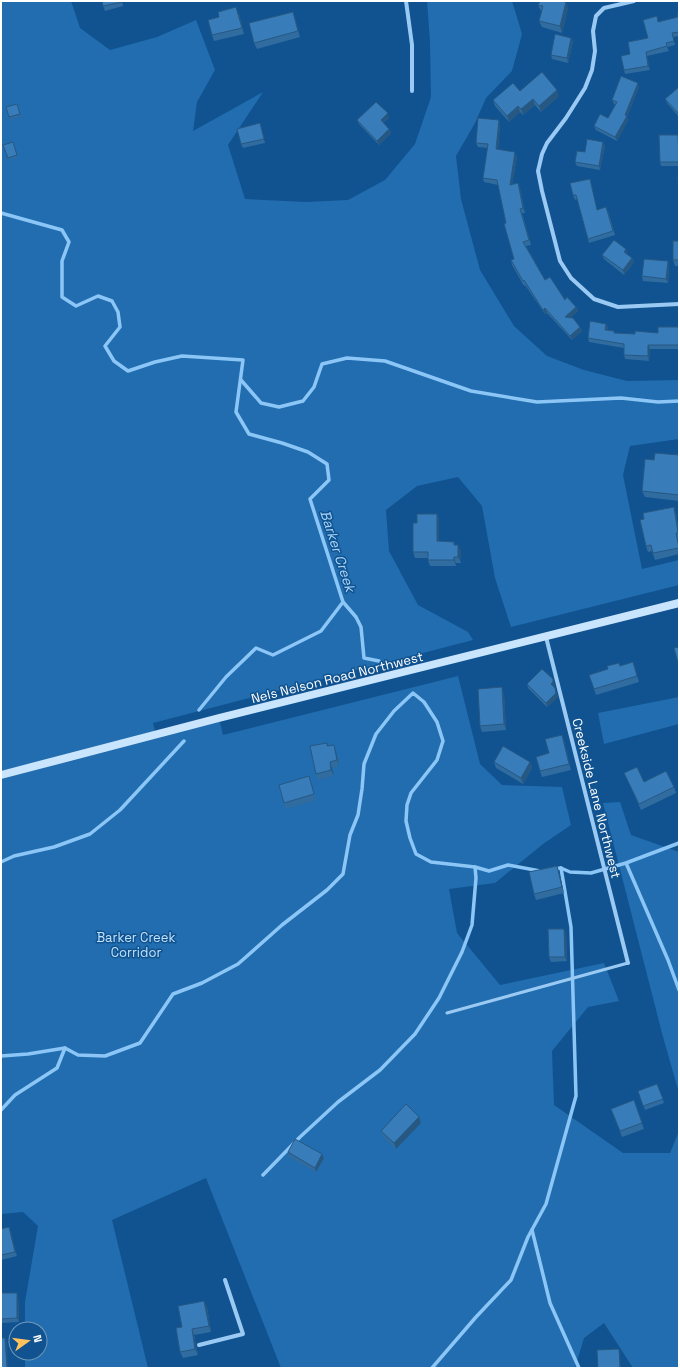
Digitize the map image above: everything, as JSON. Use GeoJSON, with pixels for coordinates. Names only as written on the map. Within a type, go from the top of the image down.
{"type":"FeatureCollection","features":[{"type":"Feature","properties":{"kind":"street"},"geometry":{"type":"LineString","coordinates":[[406,1],[412,45],[412,91]]}},
{"type":"Feature","properties":{"kind":"street"},"geometry":{"type":"LineString","coordinates":[[634,1],[604,8],[596,16],[593,31],[595,51],[592,70],[585,88],[566,118],[547,143],[542,154],[538,171],[560,261],[571,278],[594,299],[618,307],[679,304]]}},
{"type":"Feature","properties":{"kind":"street","name":"Nels Nelson Road Northwest"},"geometry":{"type":"LineString","coordinates":[[1,775],[219,718],[679,603]]}},
{"type":"Feature","properties":{"kind":"street","name":"Creekside Lane Northwest"},"geometry":{"type":"LineString","coordinates":[[546,637],[628,964]]}},
{"type":"Feature","properties":{"kind":"street"},"geometry":{"type":"LineString","coordinates":[[199,1345],[243,1334],[225,1280]]}},
{"type":"Feature","properties":{"kind":"lane"},"geometry":{"type":"LineString","coordinates":[[447,1013],[628,964]]}},
{"type":"Feature","properties":{"kind":"green space","name":"Barker Creek Corridor"},"geometry":{"type":"Polygon","coordinates":[[[1,1],[71,1],[80,28],[110,50],[157,37],[196,20],[215,70],[197,102],[193,131],[263,92],[228,145],[245,199],[306,202],[348,200],[385,180],[415,144],[431,97],[430,42],[427,1],[512,1],[522,34],[512,71],[486,98],[475,123],[456,156],[461,199],[480,270],[514,326],[547,356],[584,370],[627,381],[679,380],[679,439],[630,446],[623,475],[642,569],[679,560],[679,585],[511,627],[495,578],[482,506],[458,477],[417,486],[386,510],[389,551],[418,605],[468,632],[473,640],[153,723],[156,735],[219,718],[223,735],[458,676],[480,764],[502,785],[562,787],[571,825],[543,844],[495,883],[449,889],[457,933],[500,985],[604,963],[619,1001],[588,1007],[552,1051],[554,1105],[623,1153],[670,1153],[679,1131],[679,1368],[633,1368],[604,1323],[584,1338],[575,1368],[281,1368],[206,1178],[112,1220],[148,1368],[25,1368],[25,1361],[48,1361],[48,1321],[25,1321],[25,1302],[38,1226],[23,1212],[1,1214],[1,1]]]}},
{"type":"Feature","properties":{"kind":"green space"},"geometry":{"type":"Polygon","coordinates":[[[679,697],[679,724],[604,744],[598,713],[679,697]]]}},
{"type":"Feature","properties":{"kind":"green space"},"geometry":{"type":"Polygon","coordinates":[[[620,802],[631,835],[679,852],[679,1093],[663,1037],[603,803],[620,802]]]}},
{"type":"Feature","properties":{"kind":"building"},"geometry":{"type":"Polygon","coordinates":[[[102,1],[121,1],[122,2],[103,6],[102,1]]]}},
{"type":"Feature","properties":{"kind":"building"},"geometry":{"type":"Polygon","coordinates":[[[540,1],[566,2],[560,26],[539,21],[543,6],[538,5],[540,1]]]}},
{"type":"Feature","properties":{"kind":"building"},"geometry":{"type":"Polygon","coordinates":[[[236,7],[242,28],[212,35],[208,20],[219,17],[218,12],[236,7]]]}},
{"type":"Feature","properties":{"kind":"building"},"geometry":{"type":"Polygon","coordinates":[[[293,12],[298,31],[254,43],[249,23],[293,12]]]}},
{"type":"Feature","properties":{"kind":"building"},"geometry":{"type":"Polygon","coordinates":[[[677,13],[679,13],[679,32],[672,33],[674,41],[666,43],[667,46],[646,52],[648,66],[624,70],[621,56],[630,54],[628,42],[648,38],[643,20],[657,16],[658,22],[678,17],[677,13]]]}},
{"type":"Feature","properties":{"kind":"building"},"geometry":{"type":"Polygon","coordinates":[[[555,34],[571,38],[567,58],[551,55],[555,34]]]}},
{"type":"Feature","properties":{"kind":"building"},"geometry":{"type":"Polygon","coordinates":[[[542,72],[557,90],[539,106],[533,99],[521,109],[518,106],[507,116],[493,100],[513,83],[520,91],[542,72]]]}},
{"type":"Feature","properties":{"kind":"building"},"geometry":{"type":"Polygon","coordinates":[[[621,76],[638,83],[625,115],[627,116],[615,137],[594,126],[600,114],[608,118],[617,102],[612,100],[621,76]]]}},
{"type":"Feature","properties":{"kind":"building"},"geometry":{"type":"Polygon","coordinates":[[[679,87],[679,114],[665,99],[679,87]]]}},
{"type":"Feature","properties":{"kind":"building"},"geometry":{"type":"Polygon","coordinates":[[[376,102],[388,113],[381,120],[389,129],[377,141],[357,120],[376,102]]]}},
{"type":"Feature","properties":{"kind":"building"},"geometry":{"type":"Polygon","coordinates":[[[17,104],[20,114],[9,117],[6,107],[17,104]]]}},
{"type":"Feature","properties":{"kind":"building"},"geometry":{"type":"Polygon","coordinates":[[[478,118],[499,120],[496,149],[515,152],[510,185],[518,183],[523,208],[520,209],[529,240],[523,242],[545,280],[550,277],[565,300],[567,297],[576,307],[565,317],[573,318],[580,327],[570,336],[545,308],[543,310],[524,280],[523,281],[511,260],[514,259],[504,224],[506,223],[497,180],[483,178],[488,144],[476,143],[478,118]]]}},
{"type":"Feature","properties":{"kind":"building"},"geometry":{"type":"Polygon","coordinates":[[[260,123],[264,139],[241,144],[237,129],[260,123]]]}},
{"type":"Feature","properties":{"kind":"building"},"geometry":{"type":"Polygon","coordinates":[[[659,135],[678,135],[679,162],[660,162],[659,135]]]}},
{"type":"Feature","properties":{"kind":"building"},"geometry":{"type":"Polygon","coordinates":[[[587,139],[603,142],[599,166],[575,162],[577,151],[585,152],[587,139]]]}},
{"type":"Feature","properties":{"kind":"building"},"geometry":{"type":"Polygon","coordinates":[[[13,142],[17,155],[8,158],[3,145],[13,142]]]}},
{"type":"Feature","properties":{"kind":"building"},"geometry":{"type":"Polygon","coordinates":[[[590,179],[597,210],[606,207],[613,231],[588,239],[576,195],[573,195],[570,183],[590,179]]]}},
{"type":"Feature","properties":{"kind":"building"},"geometry":{"type":"Polygon","coordinates":[[[614,240],[626,249],[624,252],[632,258],[623,270],[602,255],[614,240]]]}},
{"type":"Feature","properties":{"kind":"building"},"geometry":{"type":"Polygon","coordinates":[[[673,241],[679,241],[679,260],[673,260],[673,241]]]}},
{"type":"Feature","properties":{"kind":"building"},"geometry":{"type":"Polygon","coordinates":[[[644,259],[668,261],[666,279],[642,276],[644,259]]]}},
{"type":"Feature","properties":{"kind":"building"},"geometry":{"type":"Polygon","coordinates":[[[590,321],[606,324],[605,330],[614,331],[614,333],[635,334],[635,331],[658,333],[658,327],[679,327],[679,345],[648,345],[648,356],[624,355],[624,344],[588,338],[590,321]]]}},
{"type":"Feature","properties":{"kind":"building"},"geometry":{"type":"Polygon","coordinates":[[[655,453],[679,455],[679,495],[642,491],[645,459],[654,460],[655,453]]]}},
{"type":"Feature","properties":{"kind":"building"},"geometry":{"type":"Polygon","coordinates":[[[674,507],[679,548],[653,553],[651,545],[646,546],[640,520],[644,519],[643,513],[674,507]]]}},
{"type":"Feature","properties":{"kind":"building"},"geometry":{"type":"Polygon","coordinates":[[[417,514],[437,514],[437,541],[454,542],[454,545],[458,545],[458,557],[454,557],[454,560],[428,560],[428,552],[413,552],[413,523],[417,523],[417,514]]]}},
{"type":"Feature","properties":{"kind":"building"},"geometry":{"type":"Polygon","coordinates":[[[679,647],[679,666],[674,648],[679,647]]]}},
{"type":"Feature","properties":{"kind":"building"},"geometry":{"type":"Polygon","coordinates":[[[633,662],[637,676],[594,689],[589,675],[608,669],[607,666],[619,663],[620,666],[633,662]]]}},
{"type":"Feature","properties":{"kind":"building"},"geometry":{"type":"Polygon","coordinates":[[[542,669],[553,679],[551,684],[555,688],[556,693],[546,703],[527,684],[542,669]]]}},
{"type":"Feature","properties":{"kind":"building"},"geometry":{"type":"Polygon","coordinates":[[[502,687],[504,724],[480,726],[478,689],[502,687]]]}},
{"type":"Feature","properties":{"kind":"building"},"geometry":{"type":"Polygon","coordinates":[[[562,735],[569,764],[540,771],[536,757],[549,753],[545,739],[562,735]]]}},
{"type":"Feature","properties":{"kind":"building"},"geometry":{"type":"Polygon","coordinates":[[[327,743],[327,746],[334,745],[337,760],[330,762],[331,770],[316,774],[310,746],[327,743]]]}},
{"type":"Feature","properties":{"kind":"building"},"geometry":{"type":"Polygon","coordinates":[[[503,746],[530,762],[521,778],[494,762],[503,746]]]}},
{"type":"Feature","properties":{"kind":"building"},"geometry":{"type":"Polygon","coordinates":[[[637,767],[644,782],[666,771],[674,787],[639,804],[624,773],[637,767]]]}},
{"type":"Feature","properties":{"kind":"building"},"geometry":{"type":"Polygon","coordinates":[[[309,776],[314,794],[284,803],[279,785],[309,776]]]}},
{"type":"Feature","properties":{"kind":"building"},"geometry":{"type":"Polygon","coordinates":[[[557,866],[562,887],[534,894],[529,872],[557,866]]]}},
{"type":"Feature","properties":{"kind":"building"},"geometry":{"type":"Polygon","coordinates":[[[548,929],[564,929],[565,957],[549,957],[548,929]]]}},
{"type":"Feature","properties":{"kind":"building"},"geometry":{"type":"Polygon","coordinates":[[[657,1084],[663,1099],[643,1106],[638,1091],[657,1084]]]}},
{"type":"Feature","properties":{"kind":"building"},"geometry":{"type":"Polygon","coordinates":[[[634,1100],[642,1123],[620,1131],[611,1109],[634,1100]]]}},
{"type":"Feature","properties":{"kind":"building"},"geometry":{"type":"Polygon","coordinates":[[[406,1104],[419,1117],[394,1143],[381,1131],[406,1104]]]}},
{"type":"Feature","properties":{"kind":"building"},"geometry":{"type":"Polygon","coordinates":[[[295,1139],[322,1154],[315,1168],[288,1152],[295,1139]]]}},
{"type":"Feature","properties":{"kind":"building"},"geometry":{"type":"Polygon","coordinates":[[[9,1227],[15,1252],[1,1255],[1,1229],[9,1227]]]}},
{"type":"Feature","properties":{"kind":"building"},"geometry":{"type":"Polygon","coordinates":[[[1,1293],[17,1293],[17,1318],[1,1319],[1,1293]]]}},
{"type":"Feature","properties":{"kind":"building"},"geometry":{"type":"Polygon","coordinates":[[[204,1301],[209,1326],[192,1329],[195,1349],[180,1352],[176,1328],[182,1327],[178,1306],[204,1301]]]}},
{"type":"Feature","properties":{"kind":"building"},"geometry":{"type":"Polygon","coordinates":[[[1,1338],[5,1338],[7,1368],[1,1368],[1,1338]]]}},
{"type":"Feature","properties":{"kind":"building"},"geometry":{"type":"Polygon","coordinates":[[[619,1349],[620,1368],[598,1368],[597,1350],[619,1349]]]}},
{"type":"Feature","properties":{"kind":"waterway","name":"Barker Creek"},"geometry":{"type":"LineString","coordinates":[[1,213],[62,230],[69,242],[62,261],[62,297],[76,306],[98,296],[112,301],[118,312],[120,327],[105,346],[114,361],[128,371],[155,362],[182,356],[243,360],[236,412],[249,434],[308,452],[327,464],[329,480],[310,499],[343,602],[356,617],[361,627],[364,658],[379,661]]}},
{"type":"Feature","properties":{"kind":"waterway"},"geometry":{"type":"LineString","coordinates":[[241,380],[261,403],[279,407],[303,401],[314,387],[322,364],[347,358],[385,361],[471,391],[537,402],[621,398],[658,402],[679,401]]}},
{"type":"Feature","properties":{"kind":"waterway"},"geometry":{"type":"LineString","coordinates":[[199,710],[226,677],[256,648],[273,655],[321,631],[343,602]]}},
{"type":"Feature","properties":{"kind":"waterway"},"geometry":{"type":"LineString","coordinates":[[1,1056],[28,1054],[65,1048],[78,1055],[105,1056],[140,1043],[173,994],[202,983],[238,964],[282,925],[327,890],[343,874],[350,835],[358,815],[364,764],[376,734],[394,711],[413,693],[424,702],[437,722],[443,741],[437,760],[411,793],[407,805],[406,821],[416,854],[431,862],[475,867],[489,871],[508,865],[540,871]]}},
{"type":"Feature","properties":{"kind":"waterway"},"geometry":{"type":"LineString","coordinates":[[1,862],[14,856],[54,847],[90,834],[120,810],[184,741]]}},
{"type":"Feature","properties":{"kind":"waterway","name":"Barker Creek"},"geometry":{"type":"LineString","coordinates":[[554,869],[561,868],[570,872],[591,873],[626,863],[679,843]]}},
{"type":"Feature","properties":{"kind":"waterway"},"geometry":{"type":"LineString","coordinates":[[626,863],[668,960],[679,990]]}},
{"type":"Feature","properties":{"kind":"waterway"},"geometry":{"type":"LineString","coordinates":[[263,1175],[300,1137],[338,1102],[380,1070],[415,1034],[439,998],[462,952],[472,925],[476,878],[475,867]]}},
{"type":"Feature","properties":{"kind":"waterway"},"geometry":{"type":"LineString","coordinates":[[432,1368],[476,1317],[511,1280],[528,1237],[546,1204],[576,1096],[571,927],[561,868]]}},
{"type":"Feature","properties":{"kind":"waterway"},"geometry":{"type":"LineString","coordinates":[[1,1110],[15,1095],[57,1068],[65,1048]]}},
{"type":"Feature","properties":{"kind":"waterway"},"geometry":{"type":"LineString","coordinates":[[532,1230],[550,1303],[579,1368]]}}]}
